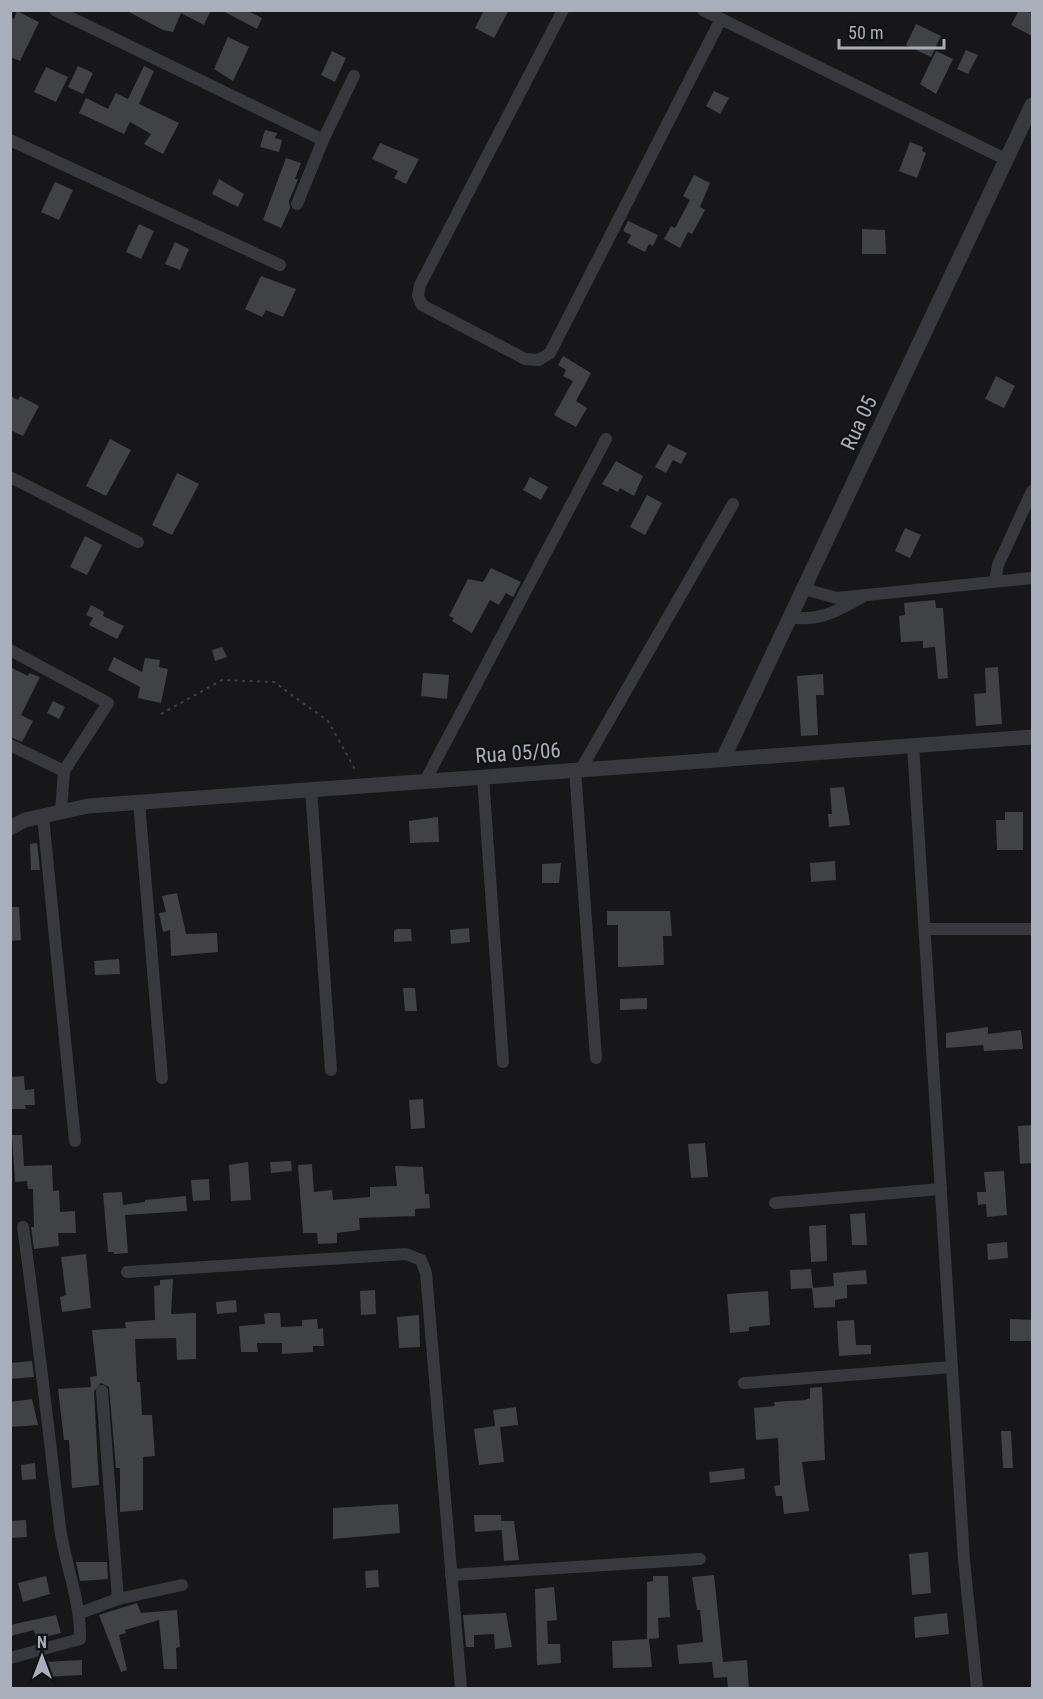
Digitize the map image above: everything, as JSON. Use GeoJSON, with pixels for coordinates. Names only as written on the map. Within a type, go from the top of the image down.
{"type":"FeatureCollection","features":[{"type":"Feature","properties":{"kind":"street"},"geometry":{"type":"LineString","coordinates":[[55,10],[323,140]]}},
{"type":"Feature","properties":{"kind":"street"},"geometry":{"type":"LineString","coordinates":[[563,10],[420,285],[418,296],[422,305],[525,359],[539,360],[550,353],[721,20]]}},
{"type":"Feature","properties":{"kind":"street"},"geometry":{"type":"LineString","coordinates":[[703,10],[1007,160]]}},
{"type":"Feature","properties":{"kind":"street"},"geometry":{"type":"LineString","coordinates":[[297,204],[323,140],[354,75]]}},
{"type":"Feature","properties":{"kind":"street","name":"Rua 05"},"geometry":{"type":"LineString","coordinates":[[723,759],[1032,105]]}},
{"type":"Feature","properties":{"kind":"street"},"geometry":{"type":"LineString","coordinates":[[10,140],[279,265]]}},
{"type":"Feature","properties":{"kind":"street"},"geometry":{"type":"LineString","coordinates":[[425,781],[606,439]]}},
{"type":"Feature","properties":{"kind":"street"},"geometry":{"type":"LineString","coordinates":[[10,477],[138,542]]}},
{"type":"Feature","properties":{"kind":"street"},"geometry":{"type":"LineString","coordinates":[[995,581],[998,565],[1032,491]]}},
{"type":"Feature","properties":{"kind":"street"},"geometry":{"type":"LineString","coordinates":[[597,1058],[578,770],[733,504]]}},
{"type":"Feature","properties":{"kind":"street"},"geometry":{"type":"LineString","coordinates":[[804,589],[837,598],[1032,578]]}},
{"type":"Feature","properties":{"kind":"street"},"geometry":{"type":"LineString","coordinates":[[790,617],[806,619],[830,616],[866,595]]}},
{"type":"Feature","properties":{"kind":"street"},"geometry":{"type":"LineString","coordinates":[[10,650],[108,703],[64,771],[61,812]]}},
{"type":"Feature","properties":{"kind":"street","name":"Rua 05/06"},"geometry":{"type":"LineString","coordinates":[[10,828],[44,816],[88,806],[1032,737]]}},
{"type":"Feature","properties":{"kind":"street"},"geometry":{"type":"LineString","coordinates":[[10,745],[64,771]]}},
{"type":"Feature","properties":{"kind":"street"},"geometry":{"type":"LineString","coordinates":[[913,746],[964,1560],[977,1689]]}},
{"type":"Feature","properties":{"kind":"street"},"geometry":{"type":"LineString","coordinates":[[483,777],[503,1062]]}},
{"type":"Feature","properties":{"kind":"street"},"geometry":{"type":"LineString","coordinates":[[311,789],[331,1070]]}},
{"type":"Feature","properties":{"kind":"street"},"geometry":{"type":"LineString","coordinates":[[139,802],[162,1078]]}},
{"type":"Feature","properties":{"kind":"street"},"geometry":{"type":"LineString","coordinates":[[44,816],[75,1141]]}},
{"type":"Feature","properties":{"kind":"street"},"geometry":{"type":"LineString","coordinates":[[925,929],[1032,929]]}},
{"type":"Feature","properties":{"kind":"street"},"geometry":{"type":"LineString","coordinates":[[775,1203],[941,1189]]}},
{"type":"Feature","properties":{"kind":"street"},"geometry":{"type":"LineString","coordinates":[[10,1658],[80,1639],[80,1613],[69,1574],[61,1529],[47,1400],[23,1227]]}},
{"type":"Feature","properties":{"kind":"street"},"geometry":{"type":"LineString","coordinates":[[127,1272],[406,1254],[421,1260],[426,1273],[461,1689]]}},
{"type":"Feature","properties":{"kind":"street"},"geometry":{"type":"LineString","coordinates":[[744,1383],[952,1367]]}},
{"type":"Feature","properties":{"kind":"street"},"geometry":{"type":"LineString","coordinates":[[102,1391],[118,1599]]}},
{"type":"Feature","properties":{"kind":"street"},"geometry":{"type":"LineString","coordinates":[[452,1575],[700,1559]]}},
{"type":"Feature","properties":{"kind":"street"},"geometry":{"type":"LineString","coordinates":[[80,1613],[118,1599],[182,1585]]}},
{"type":"Feature","properties":{"kind":"path"},"geometry":{"type":"LineString","coordinates":[[161,714],[222,680],[274,682],[328,721],[364,785]]}},
{"type":"Feature","properties":{"kind":"building"},"geometry":{"type":"Polygon","coordinates":[[[125,10],[211,10],[204,25],[181,13],[173,32],[163,30],[125,10]]]}},
{"type":"Feature","properties":{"kind":"building"},"geometry":{"type":"Polygon","coordinates":[[[221,10],[246,10],[262,18],[257,29],[221,10]]]}},
{"type":"Feature","properties":{"kind":"building"},"geometry":{"type":"Polygon","coordinates":[[[484,10],[509,10],[494,38],[475,28],[484,10]]]}},
{"type":"Feature","properties":{"kind":"building"},"geometry":{"type":"Polygon","coordinates":[[[1019,10],[1032,13],[1032,36],[1011,25],[1019,10]]]}},
{"type":"Feature","properties":{"kind":"building"},"geometry":{"type":"Polygon","coordinates":[[[17,11],[39,22],[20,61],[10,57],[10,17],[14,19],[17,11]]]}},
{"type":"Feature","properties":{"kind":"building"},"geometry":{"type":"Polygon","coordinates":[[[916,24],[941,36],[931,57],[906,45],[916,24]]]}},
{"type":"Feature","properties":{"kind":"building"},"geometry":{"type":"Polygon","coordinates":[[[228,37],[249,47],[233,81],[214,69],[228,37]]]}},
{"type":"Feature","properties":{"kind":"building"},"geometry":{"type":"Polygon","coordinates":[[[966,50],[978,55],[968,74],[957,69],[966,50]]]}},
{"type":"Feature","properties":{"kind":"building"},"geometry":{"type":"Polygon","coordinates":[[[332,51],[346,58],[335,82],[321,75],[332,51]]]}},
{"type":"Feature","properties":{"kind":"building"},"geometry":{"type":"Polygon","coordinates":[[[936,51],[953,59],[936,94],[920,84],[936,51]]]}},
{"type":"Feature","properties":{"kind":"building"},"geometry":{"type":"Polygon","coordinates":[[[78,66],[93,73],[83,94],[68,87],[78,66]]]}},
{"type":"Feature","properties":{"kind":"building"},"geometry":{"type":"Polygon","coordinates":[[[144,66],[154,71],[139,104],[179,123],[163,154],[144,144],[151,134],[130,122],[124,134],[79,113],[86,98],[108,109],[116,93],[128,99],[144,66]]]}},
{"type":"Feature","properties":{"kind":"building"},"geometry":{"type":"Polygon","coordinates":[[[46,67],[68,77],[56,102],[34,92],[46,67]]]}},
{"type":"Feature","properties":{"kind":"building"},"geometry":{"type":"Polygon","coordinates":[[[714,91],[729,98],[720,114],[706,106],[714,91]]]}},
{"type":"Feature","properties":{"kind":"building"},"geometry":{"type":"Polygon","coordinates":[[[265,130],[277,133],[275,138],[282,140],[279,152],[260,147],[265,130]]]}},
{"type":"Feature","properties":{"kind":"building"},"geometry":{"type":"Polygon","coordinates":[[[910,142],[923,147],[922,151],[926,153],[917,178],[899,171],[910,142]]]}},
{"type":"Feature","properties":{"kind":"building"},"geometry":{"type":"Polygon","coordinates":[[[380,143],[419,159],[406,184],[394,178],[398,171],[372,159],[380,143]]]}},
{"type":"Feature","properties":{"kind":"building"},"geometry":{"type":"Polygon","coordinates":[[[286,158],[301,163],[295,179],[298,179],[289,201],[290,208],[281,228],[263,220],[286,158]]]}},
{"type":"Feature","properties":{"kind":"building"},"geometry":{"type":"Polygon","coordinates":[[[694,175],[710,183],[700,207],[705,210],[692,234],[688,232],[680,248],[664,239],[671,226],[675,228],[690,200],[683,196],[694,175]]]}},
{"type":"Feature","properties":{"kind":"building"},"geometry":{"type":"Polygon","coordinates":[[[219,179],[244,194],[238,207],[212,194],[219,179]]]}},
{"type":"Feature","properties":{"kind":"building"},"geometry":{"type":"Polygon","coordinates":[[[55,182],[73,190],[59,220],[41,212],[55,182]]]}},
{"type":"Feature","properties":{"kind":"building"},"geometry":{"type":"Polygon","coordinates":[[[628,221],[658,235],[653,246],[649,244],[645,252],[627,243],[631,235],[623,231],[628,221]]]}},
{"type":"Feature","properties":{"kind":"building"},"geometry":{"type":"Polygon","coordinates":[[[139,224],[154,231],[141,259],[126,252],[139,224]]]}},
{"type":"Feature","properties":{"kind":"building"},"geometry":{"type":"Polygon","coordinates":[[[862,229],[885,230],[886,254],[862,254],[862,229]]]}},
{"type":"Feature","properties":{"kind":"building"},"geometry":{"type":"Polygon","coordinates":[[[175,242],[189,249],[180,270],[165,264],[175,242]]]}},
{"type":"Feature","properties":{"kind":"building"},"geometry":{"type":"Polygon","coordinates":[[[261,276],[296,289],[283,317],[266,310],[262,317],[245,309],[261,276]]]}},
{"type":"Feature","properties":{"kind":"building"},"geometry":{"type":"Polygon","coordinates":[[[563,356],[591,373],[576,401],[587,408],[576,427],[554,415],[573,381],[563,376],[566,370],[558,365],[563,356]]]}},
{"type":"Feature","properties":{"kind":"building"},"geometry":{"type":"Polygon","coordinates":[[[996,376],[1015,386],[1004,408],[985,399],[996,376]]]}},
{"type":"Feature","properties":{"kind":"building"},"geometry":{"type":"Polygon","coordinates":[[[10,396],[18,400],[20,396],[39,406],[23,436],[10,430],[10,396]]]}},
{"type":"Feature","properties":{"kind":"building"},"geometry":{"type":"Polygon","coordinates":[[[110,439],[131,450],[106,496],[86,486],[110,439]]]}},
{"type":"Feature","properties":{"kind":"building"},"geometry":{"type":"Polygon","coordinates":[[[668,444],[687,453],[681,464],[673,460],[666,473],[655,467],[668,444]]]}},
{"type":"Feature","properties":{"kind":"building"},"geometry":{"type":"Polygon","coordinates":[[[616,461],[643,476],[634,496],[620,488],[618,492],[602,484],[616,461]]]}},
{"type":"Feature","properties":{"kind":"building"},"geometry":{"type":"Polygon","coordinates":[[[177,473],[199,484],[172,535],[152,525],[177,473]]]}},
{"type":"Feature","properties":{"kind":"building"},"geometry":{"type":"Polygon","coordinates":[[[530,477],[548,487],[541,500],[523,490],[530,477]]]}},
{"type":"Feature","properties":{"kind":"building"},"geometry":{"type":"Polygon","coordinates":[[[647,495],[662,503],[645,535],[630,527],[647,495]]]}},
{"type":"Feature","properties":{"kind":"building"},"geometry":{"type":"Polygon","coordinates":[[[905,528],[921,535],[910,558],[895,551],[905,528]]]}},
{"type":"Feature","properties":{"kind":"building"},"geometry":{"type":"Polygon","coordinates":[[[85,536],[102,545],[87,575],[70,567],[85,536]]]}},
{"type":"Feature","properties":{"kind":"building"},"geometry":{"type":"Polygon","coordinates":[[[491,568],[521,582],[513,597],[506,593],[499,605],[490,600],[472,633],[452,621],[454,618],[449,616],[468,579],[483,582],[491,568]]]}},
{"type":"Feature","properties":{"kind":"building"},"geometry":{"type":"Polygon","coordinates":[[[935,600],[936,608],[943,608],[948,678],[938,679],[935,647],[923,648],[923,641],[901,642],[899,616],[905,615],[904,603],[935,600]]]}},
{"type":"Feature","properties":{"kind":"building"},"geometry":{"type":"Polygon","coordinates":[[[91,605],[104,612],[103,616],[124,626],[117,639],[89,625],[93,618],[86,615],[91,605]]]}},
{"type":"Feature","properties":{"kind":"building"},"geometry":{"type":"Polygon","coordinates":[[[222,647],[227,657],[215,661],[212,650],[222,647]]]}},
{"type":"Feature","properties":{"kind":"building"},"geometry":{"type":"Polygon","coordinates":[[[114,657],[142,672],[145,658],[160,660],[159,667],[168,669],[161,703],[138,698],[140,687],[108,670],[114,657]]]}},
{"type":"Feature","properties":{"kind":"building"},"geometry":{"type":"Polygon","coordinates":[[[10,667],[28,676],[29,673],[40,677],[21,715],[33,721],[22,742],[10,737],[10,667]]]}},
{"type":"Feature","properties":{"kind":"building"},"geometry":{"type":"Polygon","coordinates":[[[998,667],[1002,724],[976,726],[974,694],[986,693],[985,668],[998,667]]]}},
{"type":"Feature","properties":{"kind":"building"},"geometry":{"type":"Polygon","coordinates":[[[423,673],[449,675],[447,699],[421,696],[423,673]]]}},
{"type":"Feature","properties":{"kind":"building"},"geometry":{"type":"Polygon","coordinates":[[[823,674],[824,695],[816,695],[818,735],[801,736],[797,676],[823,674]]]}},
{"type":"Feature","properties":{"kind":"building"},"geometry":{"type":"Polygon","coordinates":[[[53,701],[65,707],[59,719],[47,713],[53,701]]]}},
{"type":"Feature","properties":{"kind":"building"},"geometry":{"type":"Polygon","coordinates":[[[844,787],[850,825],[829,827],[828,814],[832,814],[830,788],[844,787]]]}},
{"type":"Feature","properties":{"kind":"building"},"geometry":{"type":"Polygon","coordinates":[[[1005,812],[1023,812],[1023,850],[997,850],[996,820],[1005,820],[1005,812]]]}},
{"type":"Feature","properties":{"kind":"building"},"geometry":{"type":"Polygon","coordinates":[[[438,817],[439,842],[410,843],[409,821],[438,817]]]}},
{"type":"Feature","properties":{"kind":"building"},"geometry":{"type":"Polygon","coordinates":[[[37,843],[40,870],[31,870],[30,844],[37,843]]]}},
{"type":"Feature","properties":{"kind":"building"},"geometry":{"type":"Polygon","coordinates":[[[835,861],[836,880],[811,882],[810,863],[835,861]]]}},
{"type":"Feature","properties":{"kind":"building"},"geometry":{"type":"Polygon","coordinates":[[[561,863],[559,883],[542,883],[542,864],[561,863]]]}},
{"type":"Feature","properties":{"kind":"building"},"geometry":{"type":"Polygon","coordinates":[[[177,893],[186,934],[217,933],[218,952],[171,956],[170,930],[163,932],[159,913],[166,912],[162,896],[177,893]]]}},
{"type":"Feature","properties":{"kind":"building"},"geometry":{"type":"Polygon","coordinates":[[[10,907],[19,907],[21,940],[10,941],[10,907]]]}},
{"type":"Feature","properties":{"kind":"building"},"geometry":{"type":"Polygon","coordinates":[[[607,911],[670,911],[672,936],[663,936],[664,965],[618,967],[618,925],[607,925],[607,911]]]}},
{"type":"Feature","properties":{"kind":"building"},"geometry":{"type":"Polygon","coordinates":[[[469,928],[470,942],[451,944],[450,930],[469,928]]]}},
{"type":"Feature","properties":{"kind":"building"},"geometry":{"type":"Polygon","coordinates":[[[411,929],[412,941],[394,942],[394,931],[411,929]]]}},
{"type":"Feature","properties":{"kind":"building"},"geometry":{"type":"Polygon","coordinates":[[[119,959],[120,974],[95,975],[94,961],[119,959]]]}},
{"type":"Feature","properties":{"kind":"building"},"geometry":{"type":"Polygon","coordinates":[[[403,988],[415,988],[417,1011],[405,1011],[403,988]]]}},
{"type":"Feature","properties":{"kind":"building"},"geometry":{"type":"Polygon","coordinates":[[[647,998],[647,1009],[620,1010],[620,999],[647,998]]]}},
{"type":"Feature","properties":{"kind":"building"},"geometry":{"type":"Polygon","coordinates":[[[988,1027],[988,1034],[1021,1030],[1023,1049],[984,1051],[983,1045],[946,1048],[946,1033],[988,1027]]]}},
{"type":"Feature","properties":{"kind":"building"},"geometry":{"type":"Polygon","coordinates":[[[24,1076],[25,1090],[34,1089],[35,1105],[25,1105],[26,1109],[10,1109],[10,1077],[24,1076]]]}},
{"type":"Feature","properties":{"kind":"building"},"geometry":{"type":"Polygon","coordinates":[[[423,1099],[425,1128],[411,1129],[409,1100],[423,1099]]]}},
{"type":"Feature","properties":{"kind":"building"},"geometry":{"type":"Polygon","coordinates":[[[1032,1125],[1032,1163],[1020,1164],[1018,1126],[1032,1125]]]}},
{"type":"Feature","properties":{"kind":"building"},"geometry":{"type":"Polygon","coordinates":[[[12,1135],[22,1135],[24,1166],[52,1165],[53,1191],[59,1190],[60,1212],[75,1211],[76,1233],[58,1233],[59,1246],[34,1249],[31,1227],[34,1227],[33,1189],[28,1189],[27,1181],[15,1182],[12,1135]]]}},
{"type":"Feature","properties":{"kind":"building"},"geometry":{"type":"Polygon","coordinates":[[[705,1143],[708,1177],[691,1178],[688,1144],[705,1143]]]}},
{"type":"Feature","properties":{"kind":"building"},"geometry":{"type":"Polygon","coordinates":[[[291,1161],[292,1171],[271,1173],[270,1162],[291,1161]]]}},
{"type":"Feature","properties":{"kind":"building"},"geometry":{"type":"Polygon","coordinates":[[[248,1162],[251,1200],[231,1201],[229,1165],[248,1162]]]}},
{"type":"Feature","properties":{"kind":"building"},"geometry":{"type":"Polygon","coordinates":[[[312,1164],[314,1192],[332,1190],[333,1200],[370,1197],[370,1187],[397,1186],[395,1166],[423,1167],[425,1194],[429,1194],[430,1208],[415,1209],[415,1216],[359,1218],[360,1230],[337,1233],[337,1243],[318,1244],[317,1233],[303,1233],[298,1165],[312,1164]]]}},
{"type":"Feature","properties":{"kind":"building"},"geometry":{"type":"Polygon","coordinates":[[[1004,1171],[1007,1215],[987,1217],[986,1204],[978,1205],[977,1192],[986,1192],[984,1172],[1004,1171]]]}},
{"type":"Feature","properties":{"kind":"building"},"geometry":{"type":"Polygon","coordinates":[[[209,1179],[210,1200],[193,1201],[191,1180],[209,1179]]]}},
{"type":"Feature","properties":{"kind":"building"},"geometry":{"type":"Polygon","coordinates":[[[122,1192],[123,1205],[145,1202],[145,1200],[186,1196],[187,1211],[125,1215],[128,1253],[114,1254],[114,1252],[108,1252],[103,1193],[122,1192]]]}},
{"type":"Feature","properties":{"kind":"building"},"geometry":{"type":"Polygon","coordinates":[[[865,1213],[867,1245],[852,1245],[850,1214],[865,1213]]]}},
{"type":"Feature","properties":{"kind":"building"},"geometry":{"type":"Polygon","coordinates":[[[826,1225],[827,1261],[811,1262],[809,1226],[826,1225]]]}},
{"type":"Feature","properties":{"kind":"building"},"geometry":{"type":"Polygon","coordinates":[[[1007,1242],[1008,1258],[988,1260],[987,1244],[1007,1242]]]}},
{"type":"Feature","properties":{"kind":"building"},"geometry":{"type":"Polygon","coordinates":[[[86,1254],[91,1308],[62,1312],[60,1297],[66,1295],[61,1257],[86,1254]]]}},
{"type":"Feature","properties":{"kind":"building"},"geometry":{"type":"Polygon","coordinates":[[[811,1269],[813,1288],[791,1289],[790,1270],[811,1269]]]}},
{"type":"Feature","properties":{"kind":"building"},"geometry":{"type":"Polygon","coordinates":[[[866,1270],[867,1284],[847,1285],[847,1298],[835,1300],[835,1307],[814,1308],[812,1288],[834,1286],[833,1273],[866,1270]]]}},
{"type":"Feature","properties":{"kind":"building"},"geometry":{"type":"Polygon","coordinates":[[[173,1279],[171,1314],[196,1313],[196,1359],[177,1360],[176,1338],[135,1339],[137,1382],[140,1382],[142,1415],[152,1415],[155,1456],[143,1457],[143,1510],[120,1512],[120,1468],[116,1468],[109,1387],[101,1383],[94,1391],[99,1485],[72,1488],[69,1440],[64,1440],[58,1389],[91,1387],[90,1377],[97,1376],[92,1330],[126,1328],[125,1322],[155,1320],[154,1286],[160,1285],[160,1280],[173,1279]]]}},
{"type":"Feature","properties":{"kind":"building"},"geometry":{"type":"Polygon","coordinates":[[[375,1290],[376,1314],[361,1315],[360,1291],[375,1290]]]}},
{"type":"Feature","properties":{"kind":"building"},"geometry":{"type":"Polygon","coordinates":[[[768,1291],[770,1325],[749,1327],[749,1331],[730,1333],[727,1294],[768,1291]]]}},
{"type":"Feature","properties":{"kind":"building"},"geometry":{"type":"Polygon","coordinates":[[[236,1300],[237,1312],[217,1314],[216,1302],[236,1300]]]}},
{"type":"Feature","properties":{"kind":"building"},"geometry":{"type":"Polygon","coordinates":[[[280,1313],[281,1327],[302,1326],[302,1320],[317,1319],[318,1329],[323,1328],[324,1346],[313,1346],[313,1352],[282,1354],[282,1343],[257,1343],[258,1352],[241,1352],[239,1326],[265,1324],[264,1314],[280,1313]]]}},
{"type":"Feature","properties":{"kind":"building"},"geometry":{"type":"Polygon","coordinates":[[[419,1315],[420,1347],[399,1348],[397,1317],[419,1315]]]}},
{"type":"Feature","properties":{"kind":"building"},"geometry":{"type":"Polygon","coordinates":[[[1010,1319],[1032,1320],[1032,1341],[1010,1341],[1010,1319]]]}},
{"type":"Feature","properties":{"kind":"building"},"geometry":{"type":"Polygon","coordinates":[[[854,1320],[856,1345],[871,1345],[871,1354],[839,1356],[837,1321],[854,1320]]]}},
{"type":"Feature","properties":{"kind":"building"},"geometry":{"type":"Polygon","coordinates":[[[32,1361],[34,1377],[10,1379],[10,1363],[32,1361]]]}},
{"type":"Feature","properties":{"kind":"building"},"geometry":{"type":"Polygon","coordinates":[[[822,1387],[825,1460],[802,1462],[809,1511],[784,1514],[782,1496],[776,1496],[774,1486],[780,1485],[778,1438],[756,1440],[754,1408],[775,1406],[774,1402],[805,1400],[810,1398],[810,1388],[822,1387]]]}},
{"type":"Feature","properties":{"kind":"building"},"geometry":{"type":"Polygon","coordinates":[[[32,1399],[38,1425],[10,1427],[10,1402],[32,1399]]]}},
{"type":"Feature","properties":{"kind":"building"},"geometry":{"type":"Polygon","coordinates":[[[516,1407],[518,1425],[500,1427],[504,1462],[479,1465],[474,1429],[495,1426],[493,1410],[516,1407]]]}},
{"type":"Feature","properties":{"kind":"building"},"geometry":{"type":"Polygon","coordinates":[[[1001,1431],[1011,1431],[1013,1468],[1003,1468],[1001,1431]]]}},
{"type":"Feature","properties":{"kind":"building"},"geometry":{"type":"Polygon","coordinates":[[[35,1463],[36,1479],[22,1480],[21,1465],[35,1463]]]}},
{"type":"Feature","properties":{"kind":"building"},"geometry":{"type":"Polygon","coordinates":[[[744,1468],[745,1479],[710,1483],[709,1472],[744,1468]]]}},
{"type":"Feature","properties":{"kind":"building"},"geometry":{"type":"Polygon","coordinates":[[[398,1504],[400,1533],[333,1539],[333,1508],[398,1504]]]}},
{"type":"Feature","properties":{"kind":"building"},"geometry":{"type":"Polygon","coordinates":[[[474,1515],[501,1515],[502,1530],[475,1532],[474,1515]]]}},
{"type":"Feature","properties":{"kind":"building"},"geometry":{"type":"Polygon","coordinates":[[[26,1520],[27,1537],[10,1538],[10,1521],[26,1520]]]}},
{"type":"Feature","properties":{"kind":"building"},"geometry":{"type":"Polygon","coordinates":[[[501,1521],[514,1521],[519,1560],[504,1561],[501,1521]]]}},
{"type":"Feature","properties":{"kind":"building"},"geometry":{"type":"Polygon","coordinates":[[[928,1552],[931,1593],[912,1595],[909,1554],[928,1552]]]}},
{"type":"Feature","properties":{"kind":"building"},"geometry":{"type":"Polygon","coordinates":[[[76,1562],[107,1562],[108,1579],[80,1581],[76,1562]]]}},
{"type":"Feature","properties":{"kind":"building"},"geometry":{"type":"Polygon","coordinates":[[[378,1570],[379,1587],[366,1588],[365,1571],[378,1570]]]}},
{"type":"Feature","properties":{"kind":"building"},"geometry":{"type":"Polygon","coordinates":[[[714,1575],[723,1662],[747,1660],[749,1689],[728,1689],[727,1677],[714,1678],[712,1662],[679,1664],[677,1645],[703,1642],[700,1610],[697,1610],[692,1577],[714,1575]]]}},
{"type":"Feature","properties":{"kind":"building"},"geometry":{"type":"Polygon","coordinates":[[[46,1576],[50,1594],[23,1602],[18,1583],[46,1576]]]}},
{"type":"Feature","properties":{"kind":"building"},"geometry":{"type":"Polygon","coordinates":[[[653,1576],[668,1576],[670,1617],[658,1618],[659,1638],[649,1639],[652,1667],[613,1668],[612,1641],[647,1639],[647,1582],[653,1581],[653,1576]]]}},
{"type":"Feature","properties":{"kind":"building"},"geometry":{"type":"Polygon","coordinates":[[[554,1587],[557,1620],[547,1621],[548,1644],[560,1644],[561,1663],[537,1665],[535,1589],[554,1587]]]}},
{"type":"Feature","properties":{"kind":"building"},"geometry":{"type":"Polygon","coordinates":[[[137,1603],[141,1613],[177,1610],[180,1647],[176,1648],[177,1669],[164,1669],[159,1620],[125,1630],[126,1633],[119,1635],[127,1670],[121,1672],[99,1615],[137,1603]]]}},
{"type":"Feature","properties":{"kind":"building"},"geometry":{"type":"Polygon","coordinates":[[[506,1613],[512,1647],[495,1649],[494,1634],[474,1635],[474,1647],[466,1647],[463,1615],[506,1613]]]}},
{"type":"Feature","properties":{"kind":"building"},"geometry":{"type":"Polygon","coordinates":[[[947,1613],[949,1634],[915,1638],[914,1617],[947,1613]]]}},
{"type":"Feature","properties":{"kind":"building"},"geometry":{"type":"Polygon","coordinates":[[[56,1615],[61,1633],[36,1639],[34,1630],[10,1636],[10,1625],[56,1615]]]}},
{"type":"Feature","properties":{"kind":"building"},"geometry":{"type":"Polygon","coordinates":[[[82,1660],[82,1675],[44,1677],[44,1662],[82,1660]]]}}]}
